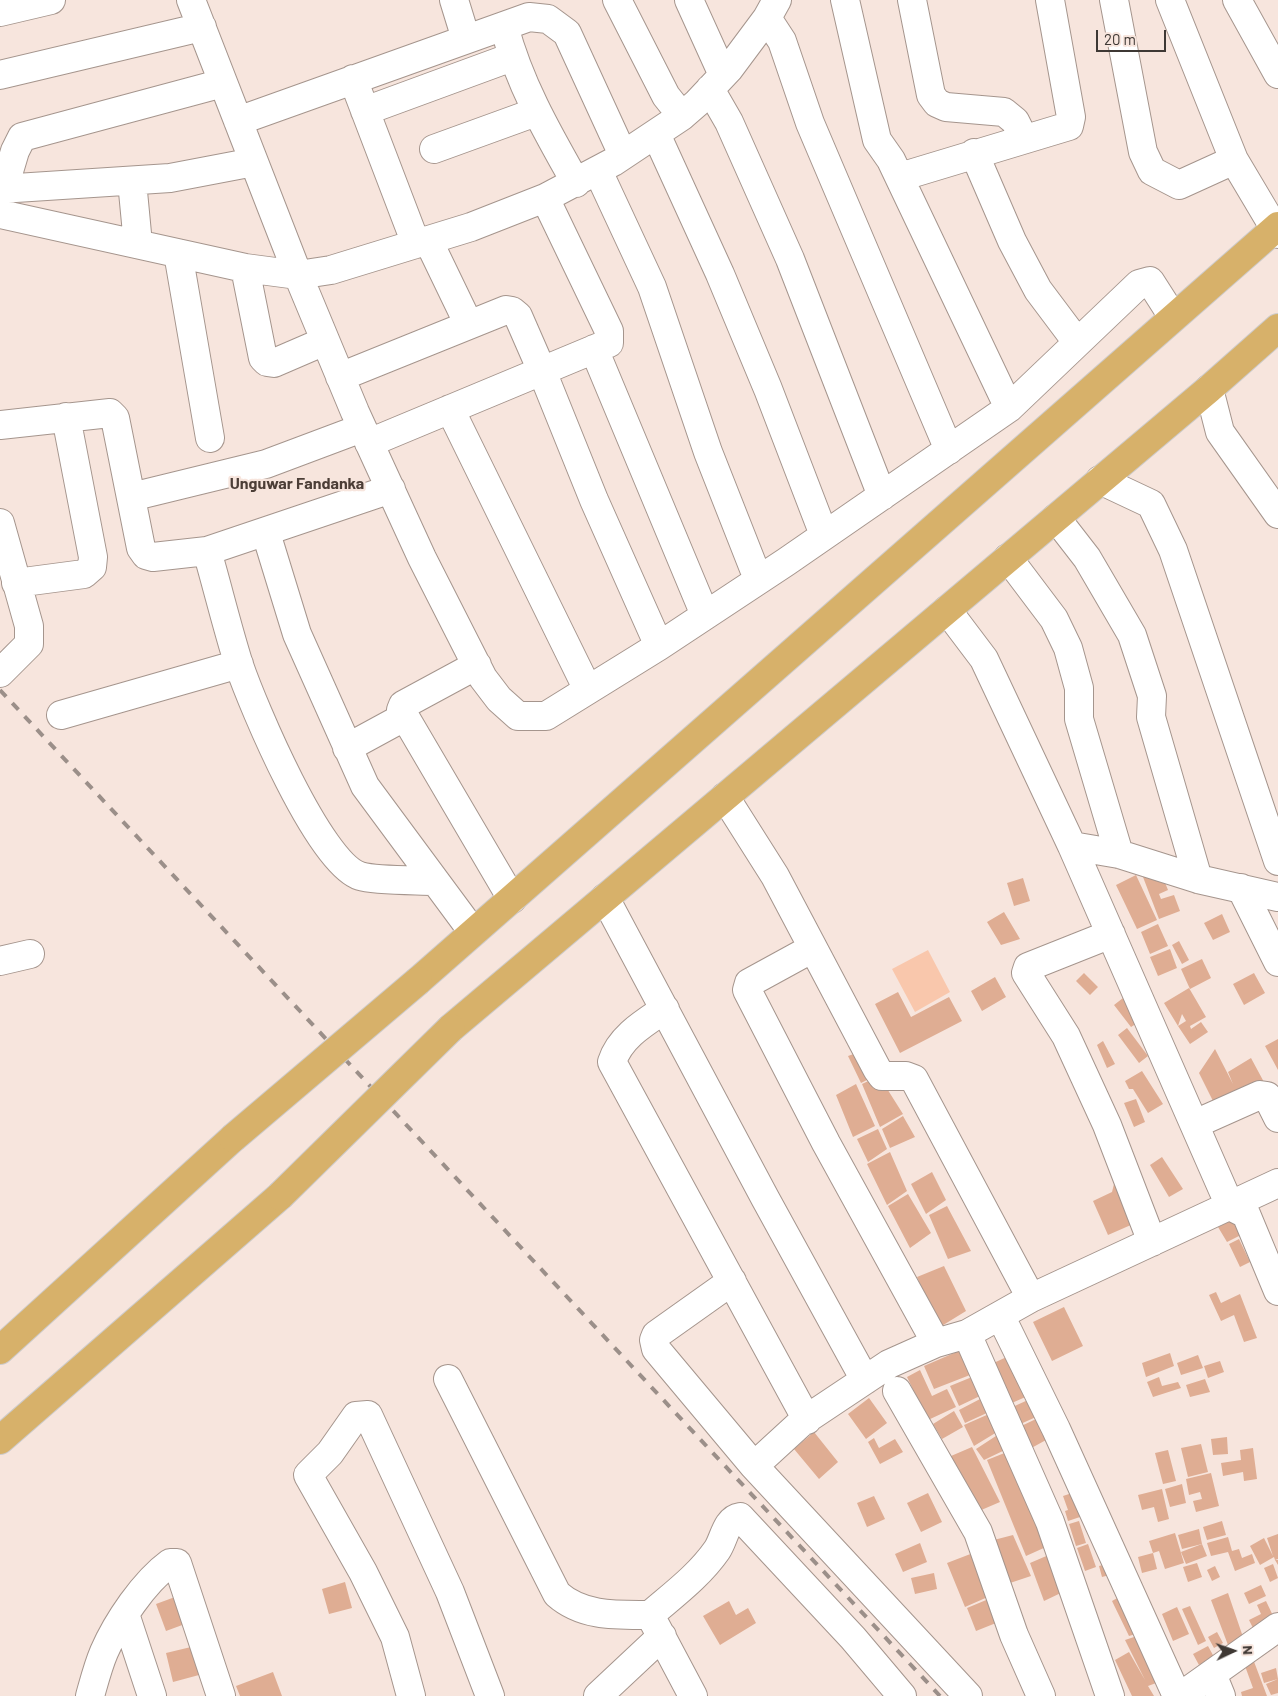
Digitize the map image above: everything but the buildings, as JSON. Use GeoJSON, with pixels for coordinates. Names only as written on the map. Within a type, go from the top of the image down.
{"type":"FeatureCollection","features":[{"type":"Feature","properties":{"kind":"main road"},"geometry":{"type":"LineString","coordinates":[[0,1350],[233,1138],[418,981],[1173,317],[1277,230]]}},
{"type":"Feature","properties":{"kind":"main road"},"geometry":{"type":"LineString","coordinates":[[0,1440],[280,1196],[451,1028],[1209,389],[1278,328]]}},
{"type":"Feature","properties":{"kind":"street"},"geometry":{"type":"LineString","coordinates":[[0,12],[51,0]]}},
{"type":"Feature","properties":{"kind":"street"},"geometry":{"type":"LineString","coordinates":[[191,0],[298,275],[340,377],[390,489],[422,558],[477,665],[499,699],[518,716],[546,716],[659,646],[949,450],[1009,408],[1139,284],[1150,282],[1173,317]]}},
{"type":"Feature","properties":{"kind":"street"},"geometry":{"type":"LineString","coordinates":[[454,0],[466,40]]}},
{"type":"Feature","properties":{"kind":"street"},"geometry":{"type":"LineString","coordinates":[[617,0],[666,96],[682,116]]}},
{"type":"Feature","properties":{"kind":"street"},"geometry":{"type":"LineString","coordinates":[[689,0],[728,122],[790,259],[882,496]]}},
{"type":"Feature","properties":{"kind":"street"},"geometry":{"type":"LineString","coordinates":[[845,0],[877,140],[900,177],[1009,408]]}},
{"type":"Feature","properties":{"kind":"street"},"geometry":{"type":"LineString","coordinates":[[912,0],[931,95],[937,104],[946,107],[1004,112],[1015,121],[1024,139]]}},
{"type":"Feature","properties":{"kind":"street"},"geometry":{"type":"LineString","coordinates":[[900,177],[1069,126],[1071,116],[1050,0]]}},
{"type":"Feature","properties":{"kind":"street"},"geometry":{"type":"LineString","coordinates":[[1114,0],[1143,152],[1152,171],[1179,185],[1234,160]]}},
{"type":"Feature","properties":{"kind":"street"},"geometry":{"type":"LineString","coordinates":[[1170,0],[1234,160],[1277,230]]}},
{"type":"Feature","properties":{"kind":"street"},"geometry":{"type":"LineString","coordinates":[[1237,0],[1278,74]]}},
{"type":"Feature","properties":{"kind":"street"},"geometry":{"type":"LineString","coordinates":[[2,197],[138,244],[245,268],[298,275],[331,270],[471,227],[546,198],[587,177],[682,116],[716,82],[774,5]]}},
{"type":"Feature","properties":{"kind":"street"},"geometry":{"type":"LineString","coordinates":[[774,5],[782,41],[810,123],[949,450]]}},
{"type":"Feature","properties":{"kind":"street"},"geometry":{"type":"LineString","coordinates":[[238,121],[504,26],[526,8],[548,19],[567,33],[623,155]]}},
{"type":"Feature","properties":{"kind":"street"},"geometry":{"type":"LineString","coordinates":[[504,26],[512,57],[536,112],[587,177],[652,288],[708,452],[758,580]]}},
{"type":"Feature","properties":{"kind":"street"},"geometry":{"type":"LineString","coordinates":[[0,75],[202,27]]}},
{"type":"Feature","properties":{"kind":"street"},"geometry":{"type":"LineString","coordinates":[[365,112],[512,57]]}},
{"type":"Feature","properties":{"kind":"street"},"geometry":{"type":"LineString","coordinates":[[353,80],[422,242],[469,325]]}},
{"type":"Feature","properties":{"kind":"street"},"geometry":{"type":"LineString","coordinates":[[2,197],[15,151],[22,137],[223,82]]}},
{"type":"Feature","properties":{"kind":"street"},"geometry":{"type":"LineString","coordinates":[[434,149],[536,112]]}},
{"type":"Feature","properties":{"kind":"street"},"geometry":{"type":"LineString","coordinates":[[656,134],[720,274],[768,389],[824,536]]}},
{"type":"Feature","properties":{"kind":"street"},"geometry":{"type":"LineString","coordinates":[[974,154],[1016,250],[1038,290],[1077,342]]}},
{"type":"Feature","properties":{"kind":"street"},"geometry":{"type":"LineString","coordinates":[[2,197],[170,178],[254,162]]}},
{"type":"Feature","properties":{"kind":"street"},"geometry":{"type":"LineString","coordinates":[[132,181],[138,244]]}},
{"type":"Feature","properties":{"kind":"street"},"geometry":{"type":"LineString","coordinates":[[131,497],[266,464],[450,409],[609,343],[609,331],[546,198]]}},
{"type":"Feature","properties":{"kind":"street"},"geometry":{"type":"LineString","coordinates":[[178,253],[210,438]]}},
{"type":"Feature","properties":{"kind":"street"},"geometry":{"type":"LineString","coordinates":[[245,268],[263,358],[267,362],[274,363],[326,341]]}},
{"type":"Feature","properties":{"kind":"street"},"geometry":{"type":"LineString","coordinates":[[340,377],[506,310],[512,311],[518,316],[542,370],[594,500],[659,646]]}},
{"type":"Feature","properties":{"kind":"street"},"geometry":{"type":"LineString","coordinates":[[594,349],[705,615]]}},
{"type":"Feature","properties":{"kind":"street"},"geometry":{"type":"LineString","coordinates":[[1209,389],[1220,432],[1278,514]]}},
{"type":"Feature","properties":{"kind":"street"},"geometry":{"type":"LineString","coordinates":[[450,409],[588,690]]}},
{"type":"Feature","properties":{"kind":"street"},"geometry":{"type":"LineString","coordinates":[[0,425],[110,412],[115,418],[142,548],[146,556],[207,552],[390,489]]}},
{"type":"Feature","properties":{"kind":"street"},"geometry":{"type":"LineString","coordinates":[[16,583],[84,574],[92,567],[94,558],[66,418]]}},
{"type":"Feature","properties":{"kind":"street"},"geometry":{"type":"LineString","coordinates":[[1100,480],[1151,504],[1173,550],[1278,861]]}},
{"type":"Feature","properties":{"kind":"street"},"geometry":{"type":"LineString","coordinates":[[1056,518],[1087,558],[1132,635],[1152,696],[1151,717],[1198,879]]}},
{"type":"Feature","properties":{"kind":"street"},"geometry":{"type":"LineString","coordinates":[[0,523],[29,626],[29,644],[0,673]]}},
{"type":"Feature","properties":{"kind":"street"},"geometry":{"type":"LineString","coordinates":[[266,533],[297,634],[364,786],[474,932]]}},
{"type":"Feature","properties":{"kind":"street"},"geometry":{"type":"LineString","coordinates":[[207,552],[239,664],[255,708],[307,815],[337,859],[359,876],[435,881]]}},
{"type":"Feature","properties":{"kind":"street"},"geometry":{"type":"LineString","coordinates":[[1008,558],[1054,618],[1068,648],[1079,688],[1079,719],[1119,854]]}},
{"type":"Feature","properties":{"kind":"street"},"geometry":{"type":"LineString","coordinates":[[947,610],[984,659],[1072,846],[1230,1206],[1246,1214],[1275,1276]]}},
{"type":"Feature","properties":{"kind":"street"},"geometry":{"type":"LineString","coordinates":[[61,715],[239,664]]}},
{"type":"Feature","properties":{"kind":"street"},"geometry":{"type":"LineString","coordinates":[[477,665],[403,705],[401,710],[512,899]]}},
{"type":"Feature","properties":{"kind":"street"},"geometry":{"type":"LineString","coordinates":[[347,748],[404,717]]}},
{"type":"Feature","properties":{"kind":"street"},"geometry":{"type":"LineString","coordinates":[[725,797],[775,876],[882,1076],[906,1076],[914,1079],[1031,1298]]}},
{"type":"Feature","properties":{"kind":"street"},"geometry":{"type":"LineString","coordinates":[[1072,846],[1119,854],[1198,879],[1278,897]]}},
{"type":"Feature","properties":{"kind":"street"},"geometry":{"type":"LineString","coordinates":[[1241,888],[1278,962]]}},
{"type":"Feature","properties":{"kind":"street"},"geometry":{"type":"LineString","coordinates":[[605,898],[764,1198],[865,1380]]}},
{"type":"Feature","properties":{"kind":"street"},"geometry":{"type":"LineString","coordinates":[[1111,934],[1028,968],[1026,972],[1066,1036],[1107,1125],[1152,1242]]}},
{"type":"Feature","properties":{"kind":"street"},"geometry":{"type":"LineString","coordinates":[[813,948],[749,983],[747,990],[826,1143],[936,1343]]}},
{"type":"Feature","properties":{"kind":"street"},"geometry":{"type":"LineString","coordinates":[[0,961],[30,954]]}},
{"type":"Feature","properties":{"kind":"street"},"geometry":{"type":"LineString","coordinates":[[664,1009],[632,1032],[615,1054],[612,1062],[807,1420]]}},
{"type":"Feature","properties":{"kind":"street"},"geometry":{"type":"LineString","coordinates":[[1195,1124],[1260,1095],[1266,1096],[1278,1118]]}},
{"type":"Feature","properties":{"kind":"street"},"geometry":{"type":"LineString","coordinates":[[754,1466],[807,1420],[889,1364],[936,1343],[967,1334],[1001,1317],[1031,1298],[1278,1182]]}},
{"type":"Feature","properties":{"kind":"street"},"geometry":{"type":"LineString","coordinates":[[732,1281],[656,1335],[654,1340],[656,1349],[754,1466],[968,1696]]}},
{"type":"Feature","properties":{"kind":"street"},"geometry":{"type":"LineString","coordinates":[[1001,1317],[1072,1463],[1176,1696]]}},
{"type":"Feature","properties":{"kind":"street"},"geometry":{"type":"LineString","coordinates":[[967,1334],[1050,1522],[1110,1696]]}},
{"type":"Feature","properties":{"kind":"street"},"geometry":{"type":"LineString","coordinates":[[448,1379],[557,1594],[569,1604],[589,1612],[656,1626]]}},
{"type":"Feature","properties":{"kind":"street"},"geometry":{"type":"LineString","coordinates":[[898,1391],[978,1532],[1014,1635],[1041,1696]]}},
{"type":"Feature","properties":{"kind":"street"},"geometry":{"type":"LineString","coordinates":[[411,1696],[395,1637],[363,1572],[308,1475],[330,1453],[359,1414],[368,1415],[450,1592],[490,1696]]}},
{"type":"Feature","properties":{"kind":"street"},"geometry":{"type":"LineString","coordinates":[[598,1696],[704,1568],[718,1548],[731,1522],[740,1518],[854,1638],[902,1696]]}},
{"type":"Feature","properties":{"kind":"street"},"geometry":{"type":"LineString","coordinates":[[90,1696],[104,1652],[125,1614],[165,1566],[170,1563],[177,1563],[221,1696]]}},
{"type":"Feature","properties":{"kind":"street"},"geometry":{"type":"LineString","coordinates":[[125,1614],[152,1696]]}},
{"type":"Feature","properties":{"kind":"street"},"geometry":{"type":"LineString","coordinates":[[656,1626],[693,1696]]}},
{"type":"Feature","properties":{"kind":"street"},"geometry":{"type":"LineString","coordinates":[[1181,1696],[1216,1685],[1277,1631]]}},
{"type":"Feature","properties":{"kind":"shaded area"},"geometry":{"type":"Polygon","coordinates":[[[928,950],[950,992],[915,1012],[892,969],[928,950]]]}},
{"type":"Feature","properties":{"kind":"railway"},"geometry":{"type":"LineString","coordinates":[[0,690],[940,1696]]}},
{"type":"Feature","properties":{"kind":"district","name":"Unguwar Fandanka"},"geometry":{"type":"Point","coordinates":[297,484]}}]}
